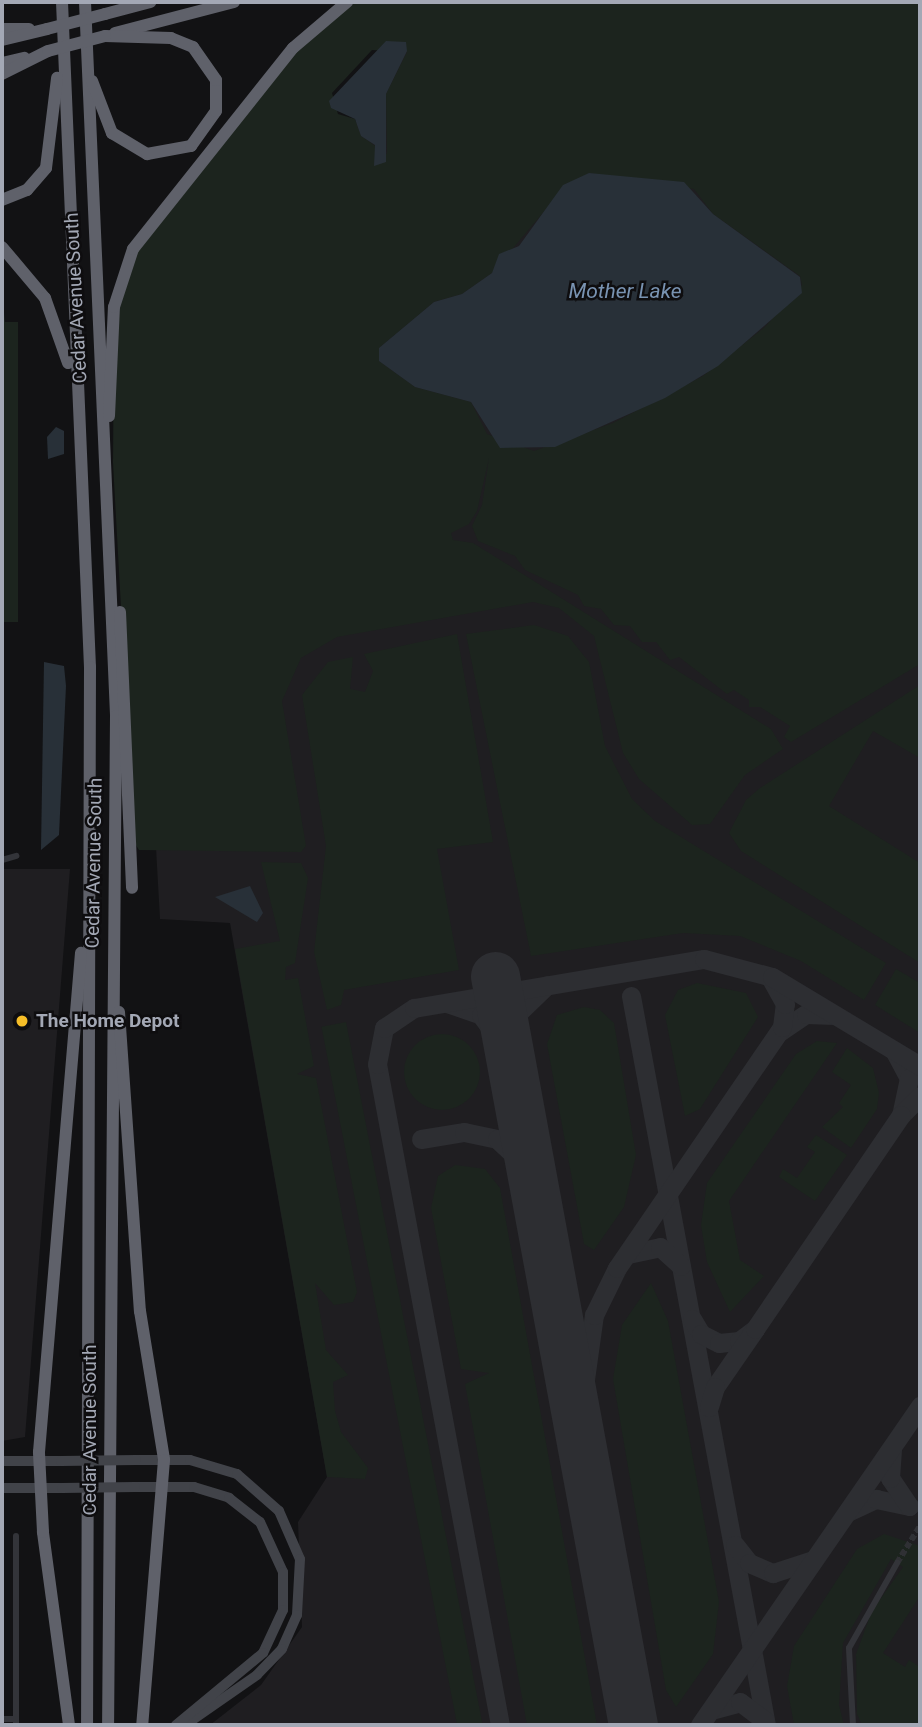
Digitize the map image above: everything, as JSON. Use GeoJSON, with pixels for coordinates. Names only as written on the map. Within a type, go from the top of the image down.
{"type":"FeatureCollection","features":[{"type":"Feature","properties":{"kind":"highway","name":"Cedar Avenue South"},"geometry":{"type":"LineString","coordinates":[[85,2],[109,546],[114,859],[108,1725]]}},
{"type":"Feature","properties":{"kind":"highway"},"geometry":{"type":"LineString","coordinates":[[104,14],[133,2]]}},
{"type":"Feature","properties":{"kind":"highway"},"geometry":{"type":"LineString","coordinates":[[2,40],[150,2]]}},
{"type":"Feature","properties":{"kind":"highway"},"geometry":{"type":"LineString","coordinates":[[2,63],[234,2]]}},
{"type":"Feature","properties":{"kind":"highway"},"geometry":{"type":"LineString","coordinates":[[106,494],[112,323],[133,249],[293,48],[347,2]]}},
{"type":"Feature","properties":{"kind":"highway","name":"Cedar Avenue South"},"geometry":{"type":"LineString","coordinates":[[61,4],[75,402],[90,667],[88,1725]]}},
{"type":"Feature","properties":{"kind":"highway"},"geometry":{"type":"LineString","coordinates":[[2,29],[47,29]]}},
{"type":"Feature","properties":{"kind":"highway"},"geometry":{"type":"LineString","coordinates":[[86,47],[102,114],[128,147],[170,154],[200,138],[218,100],[216,80],[200,53],[171,38],[105,36]]}},
{"type":"Feature","properties":{"kind":"highway"},"geometry":{"type":"LineString","coordinates":[[2,74],[48,51]]}},
{"type":"Feature","properties":{"kind":"highway"},"geometry":{"type":"LineString","coordinates":[[2,200],[27,190],[46,168],[63,51]]}},
{"type":"Feature","properties":{"kind":"highway"},"geometry":{"type":"LineString","coordinates":[[2,247],[54,316],[75,402]]}},
{"type":"Feature","properties":{"kind":"highway"},"geometry":{"type":"LineString","coordinates":[[109,546],[130,739],[132,888]]}},
{"type":"Feature","properties":{"kind":"highway"},"geometry":{"type":"LineString","coordinates":[[69,1725],[39,1488],[39,1461],[89,858]]}},
{"type":"Feature","properties":{"kind":"highway"},"geometry":{"type":"LineString","coordinates":[[114,859],[140,1311],[164,1460],[142,1725]]}},
{"type":"Feature","properties":{"kind":"street"},"geometry":{"type":"LineString","coordinates":[[2,860],[16,856]]}},
{"type":"Feature","properties":{"kind":"street"},"geometry":{"type":"LineString","coordinates":[[2,1461],[164,1460],[237,1474],[279,1511],[302,1571],[291,1632],[257,1675],[185,1725]]}},
{"type":"Feature","properties":{"kind":"street"},"geometry":{"type":"LineString","coordinates":[[2,1488],[205,1489],[240,1506],[275,1548],[285,1583],[278,1626],[263,1653],[176,1725]]}},
{"type":"Feature","properties":{"kind":"street"},"geometry":{"type":"LineString","coordinates":[[2,1719],[16,1722],[16,1536]]}},
{"type":"Feature","properties":{"kind":"street"},"geometry":{"type":"LineString","coordinates":[[853,1725],[849,1648],[897,1563]]}},
{"type":"Feature","properties":{"kind":"shaded area"},"geometry":{"type":"Polygon","coordinates":[[[353,2],[920,2],[920,664],[791,742],[784,737],[790,726],[760,707],[749,707],[749,700],[734,690],[727,694],[679,657],[670,660],[656,642],[642,642],[630,626],[614,625],[601,609],[584,606],[578,595],[525,570],[515,556],[478,541],[472,526],[482,505],[489,458],[477,511],[469,524],[451,533],[453,540],[473,543],[771,729],[783,749],[745,775],[710,824],[692,825],[639,779],[623,753],[594,636],[559,608],[533,602],[337,637],[301,658],[282,701],[306,846],[301,852],[139,850],[134,842],[113,463],[114,324],[141,240],[295,50],[353,2]],[[372,50],[332,93],[338,114],[355,119],[361,136],[387,154],[386,94],[407,52],[372,50]],[[589,173],[547,208],[492,273],[462,294],[434,302],[379,348],[379,361],[415,387],[471,402],[487,434],[534,451],[613,423],[703,376],[765,327],[802,285],[800,276],[713,214],[694,189],[589,173]]]}},
{"type":"Feature","properties":{"kind":"shaded area"},"geometry":{"type":"Polygon","coordinates":[[[920,2],[920,1725],[210,1725],[261,1685],[302,1627],[298,1522],[327,1477],[230,923],[160,919],[154,812],[381,39],[920,2]]]}},
{"type":"Feature","properties":{"kind":"shaded area"},"geometry":{"type":"Polygon","coordinates":[[[2,292],[5,322],[18,322],[18,622],[2,622],[2,292]]]}},
{"type":"Feature","properties":{"kind":"shaded area"},"geometry":{"type":"Polygon","coordinates":[[[534,625],[568,636],[589,662],[605,746],[632,799],[655,821],[886,963],[864,1000],[801,961],[740,936],[683,933],[531,956],[466,634],[534,625]]]}},
{"type":"Feature","properties":{"kind":"shaded area"},"geometry":{"type":"Polygon","coordinates":[[[457,634],[493,842],[437,849],[459,970],[344,990],[341,1005],[327,1010],[314,952],[326,846],[302,695],[328,662],[353,657],[350,689],[365,692],[373,671],[364,654],[457,634]]]}},
{"type":"Feature","properties":{"kind":"shaded area"},"geometry":{"type":"Polygon","coordinates":[[[920,685],[920,758],[873,731],[829,806],[920,863],[920,963],[741,851],[729,833],[746,800],[760,788],[920,685]]]}},
{"type":"Feature","properties":{"kind":"shaded area"},"geometry":{"type":"Polygon","coordinates":[[[261,862],[301,863],[308,878],[295,963],[286,967],[285,980],[298,978],[314,1066],[297,1074],[316,1078],[357,1292],[353,1302],[334,1305],[315,1283],[326,1350],[348,1375],[333,1382],[335,1411],[341,1432],[368,1468],[365,1479],[327,1477],[235,949],[280,941],[261,862]]]}},
{"type":"Feature","properties":{"kind":"shaded area"},"geometry":{"type":"Polygon","coordinates":[[[2,869],[70,869],[25,1437],[2,1441],[2,869]]]}},
{"type":"Feature","properties":{"kind":"shaded area"},"geometry":{"type":"Polygon","coordinates":[[[896,969],[920,983],[920,1033],[875,1005],[896,969]]]}},
{"type":"Feature","properties":{"kind":"shaded area"},"geometry":{"type":"Polygon","coordinates":[[[697,983],[746,993],[758,1017],[700,1109],[685,1116],[665,1015],[678,990],[697,983]]]}},
{"type":"Feature","properties":{"kind":"shaded area"},"geometry":{"type":"Polygon","coordinates":[[[584,1007],[600,1010],[614,1023],[636,1155],[624,1207],[594,1250],[584,1244],[547,1044],[557,1015],[584,1007]]]}},
{"type":"Feature","properties":{"kind":"shaded area"},"geometry":{"type":"Polygon","coordinates":[[[346,1022],[482,1724],[457,1725],[321,1027],[346,1022]]]}},
{"type":"Feature","properties":{"kind":"shaded area"},"geometry":{"type":"Polygon","coordinates":[[[442,1034],[457,1037],[469,1045],[477,1057],[480,1072],[477,1087],[469,1099],[457,1107],[442,1110],[427,1107],[415,1099],[407,1087],[404,1072],[407,1057],[415,1045],[427,1037],[442,1034]]]}},
{"type":"Feature","properties":{"kind":"shaded area"},"geometry":{"type":"Polygon","coordinates":[[[817,1041],[837,1043],[729,1201],[740,1260],[764,1276],[730,1312],[707,1262],[701,1225],[707,1183],[796,1054],[817,1041]]]}},
{"type":"Feature","properties":{"kind":"shaded area"},"geometry":{"type":"Polygon","coordinates":[[[847,1048],[873,1068],[879,1093],[877,1109],[851,1148],[822,1127],[843,1107],[839,1103],[851,1085],[832,1072],[847,1048]]]}},
{"type":"Feature","properties":{"kind":"shaded area"},"geometry":{"type":"Polygon","coordinates":[[[816,1135],[847,1155],[815,1201],[779,1177],[783,1169],[797,1178],[815,1152],[807,1147],[816,1135]]]}},
{"type":"Feature","properties":{"kind":"shaded area"},"geometry":{"type":"Polygon","coordinates":[[[455,1165],[485,1169],[500,1188],[597,1725],[527,1725],[465,1384],[489,1373],[461,1369],[431,1208],[438,1176],[455,1165]]]}},
{"type":"Feature","properties":{"kind":"shaded area"},"geometry":{"type":"Polygon","coordinates":[[[651,1283],[668,1321],[719,1602],[713,1654],[676,1707],[666,1690],[613,1379],[622,1325],[651,1283]]]}},
{"type":"Feature","properties":{"kind":"shaded area"},"geometry":{"type":"Polygon","coordinates":[[[884,1534],[920,1546],[920,1596],[883,1653],[905,1667],[909,1660],[920,1667],[920,1725],[862,1725],[857,1714],[856,1654],[872,1611],[903,1567],[891,1559],[843,1643],[839,1705],[844,1725],[794,1725],[787,1686],[794,1646],[857,1549],[884,1534]]]}},
{"type":"Feature","properties":{"kind":"water"},"geometry":{"type":"Polygon","coordinates":[[[386,41],[406,42],[407,51],[386,94],[386,162],[374,166],[375,145],[361,136],[355,119],[331,108],[329,101],[386,41]]]}},
{"type":"Feature","properties":{"kind":"water","name":"Mother Lake"},"geometry":{"type":"Polygon","coordinates":[[[589,173],[684,182],[713,214],[800,277],[802,293],[718,366],[665,398],[555,447],[500,448],[471,402],[415,387],[379,361],[379,348],[434,302],[462,294],[492,273],[499,254],[519,246],[563,185],[589,173]]]}},
{"type":"Feature","properties":{"kind":"water"},"geometry":{"type":"Polygon","coordinates":[[[56,427],[64,431],[64,454],[48,459],[47,437],[56,427]]]}},
{"type":"Feature","properties":{"kind":"water"},"geometry":{"type":"Polygon","coordinates":[[[44,662],[64,666],[66,686],[59,835],[41,850],[44,662]]]}},
{"type":"Feature","properties":{"kind":"water"},"geometry":{"type":"Polygon","coordinates":[[[250,886],[263,913],[257,922],[215,897],[250,886]]]}},
{"type":"Feature","properties":{"kind":"taxiway"},"geometry":{"type":"LineString","coordinates":[[500,1725],[377,1064],[384,1028],[414,1008],[704,959],[772,977],[920,1066]]}},
{"type":"Feature","properties":{"kind":"taxiway"},"geometry":{"type":"LineString","coordinates":[[592,1500],[582,1401],[594,1315],[617,1268],[782,1027],[785,1004],[771,979]]}},
{"type":"Feature","properties":{"kind":"taxiway"},"geometry":{"type":"LineString","coordinates":[[447,1003],[481,1015],[509,1053],[518,1013],[547,985]]}},
{"type":"Feature","properties":{"kind":"taxiway"},"geometry":{"type":"LineString","coordinates":[[631,996],[766,1725]]}},
{"type":"Feature","properties":{"kind":"taxiway"},"geometry":{"type":"LineString","coordinates":[[779,1032],[806,1014],[834,1015]]}},
{"type":"Feature","properties":{"kind":"taxiway"},"geometry":{"type":"LineString","coordinates":[[895,1052],[909,1078],[901,1115],[920,1096]]}},
{"type":"Feature","properties":{"kind":"taxiway"},"geometry":{"type":"LineString","coordinates":[[755,1329],[901,1115]]}},
{"type":"Feature","properties":{"kind":"taxiway"},"geometry":{"type":"LineString","coordinates":[[421,1139],[464,1132],[497,1139],[524,1164],[538,1212]]}},
{"type":"Feature","properties":{"kind":"taxiway"},"geometry":{"type":"LineString","coordinates":[[628,1254],[660,1247],[681,1266]]}},
{"type":"Feature","properties":{"kind":"taxiway"},"geometry":{"type":"LineString","coordinates":[[692,1319],[701,1334],[719,1343],[739,1341],[755,1329],[715,1387],[709,1407]]}},
{"type":"Feature","properties":{"kind":"taxiway"},"geometry":{"type":"LineString","coordinates":[[700,1725],[920,1406]]}},
{"type":"Feature","properties":{"kind":"taxiway"},"geometry":{"type":"LineString","coordinates":[[850,1511],[876,1499],[909,1506],[890,1478],[892,1448]]}},
{"type":"Feature","properties":{"kind":"taxiway"},"geometry":{"type":"LineString","coordinates":[[735,1545],[749,1563],[773,1573],[813,1560]]}},
{"type":"Feature","properties":{"kind":"taxiway"},"geometry":{"type":"LineString","coordinates":[[626,1684],[630,1725]]}},
{"type":"Feature","properties":{"kind":"taxiway"},"geometry":{"type":"LineString","coordinates":[[711,1710],[740,1702],[765,1721]]}},
{"type":"Feature","properties":{"kind":"runway"},"geometry":{"type":"LineString","coordinates":[[495,976],[633,1725]]}},
{"type":"Feature","properties":{"kind":"tunnel"},"geometry":{"type":"LineString","coordinates":[[897,1563],[920,1526]]}},
{"type":"Feature","properties":{"kind":"place","name":"The Home Depot"},"geometry":{"type":"Point","coordinates":[22,1021]}}]}
